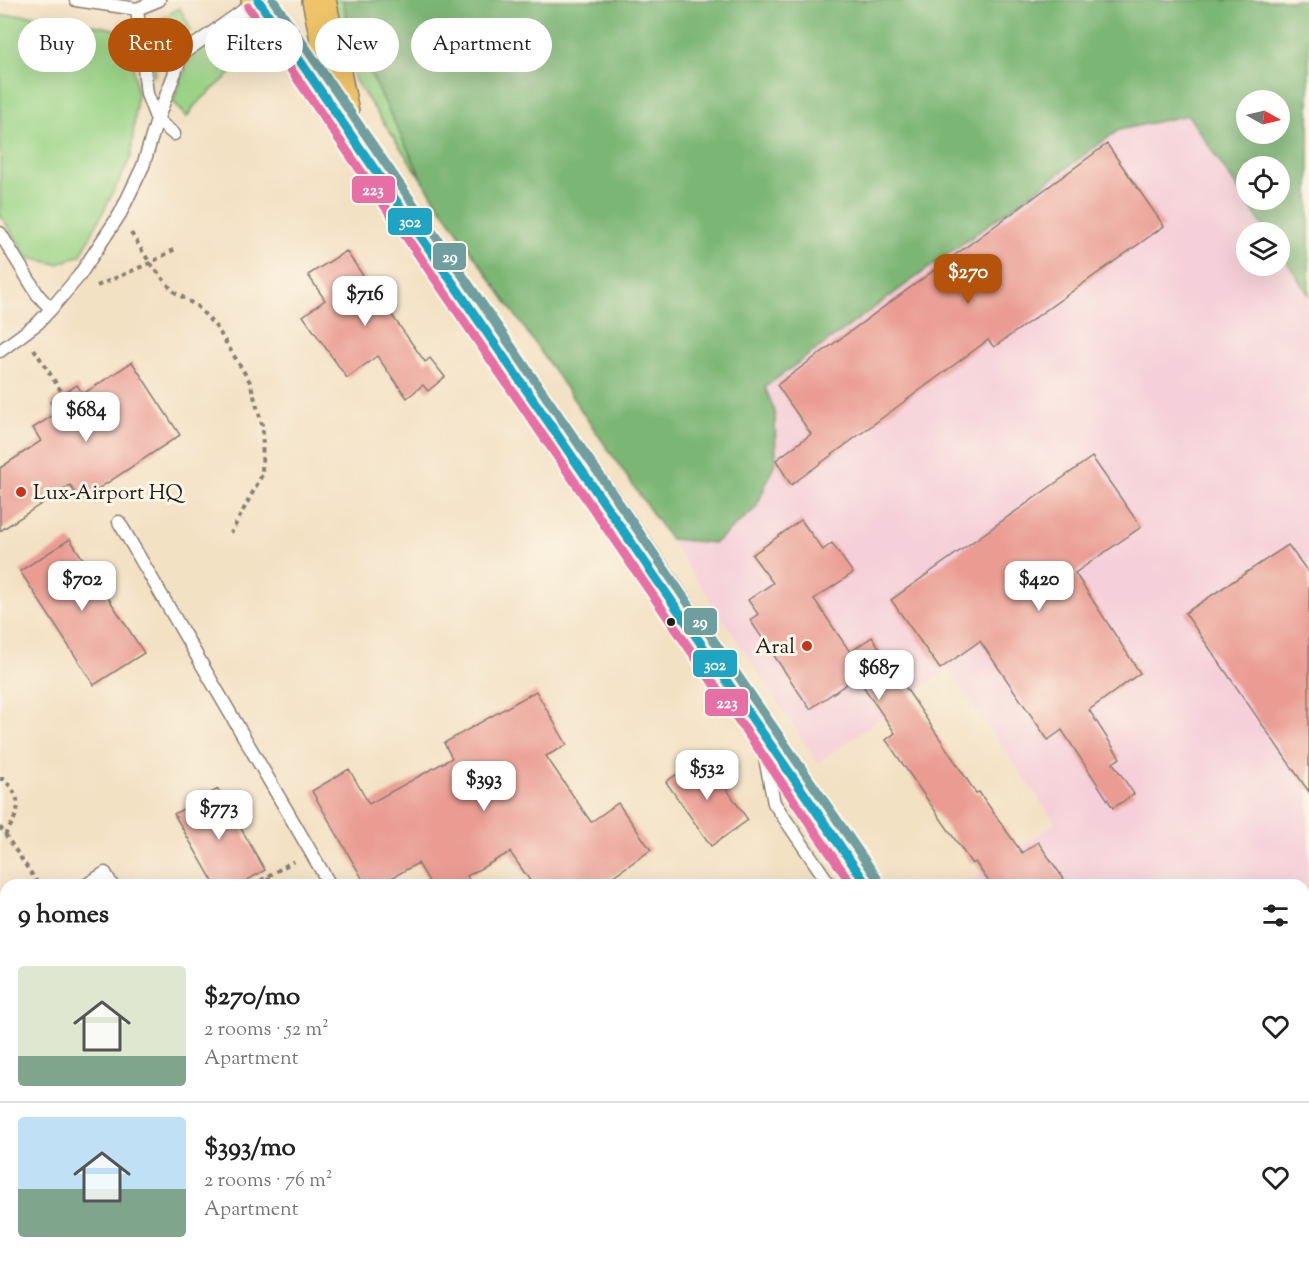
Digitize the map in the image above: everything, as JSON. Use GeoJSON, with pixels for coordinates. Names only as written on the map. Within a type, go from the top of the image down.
{"type":"FeatureCollection","features":[{"type":"Feature","properties":{"kind":"main road"},"geometry":{"type":"LineString","coordinates":[[258,0],[863,879]]}},
{"type":"Feature","properties":{"kind":"main road"},"geometry":{"type":"LineString","coordinates":[[319,0],[345,125]]}},
{"type":"Feature","properties":{"kind":"lane"},"geometry":{"type":"LineString","coordinates":[[76,0],[137,9],[159,0]]}},
{"type":"Feature","properties":{"kind":"lane"},"geometry":{"type":"LineString","coordinates":[[0,351],[24,334],[51,309],[79,276],[120,214],[142,166],[182,54],[258,0]]}},
{"type":"Feature","properties":{"kind":"lane"},"geometry":{"type":"LineString","coordinates":[[137,9],[147,94],[157,120],[174,134]]}},
{"type":"Feature","properties":{"kind":"lane"},"geometry":{"type":"LineString","coordinates":[[0,233],[38,295],[51,309]]}},
{"type":"Feature","properties":{"kind":"lane"},"geometry":{"type":"LineString","coordinates":[[119,522],[326,879]]}},
{"type":"Feature","properties":{"kind":"lane"},"geometry":{"type":"LineString","coordinates":[[759,728],[774,802],[826,879]]}},
{"type":"Feature","properties":{"kind":"lane"},"geometry":{"type":"LineString","coordinates":[[96,879],[105,873],[108,879]]}},
{"type":"Feature","properties":{"kind":"path"},"geometry":{"type":"LineString","coordinates":[[120,214],[150,263],[173,291],[198,307],[217,328],[250,382],[263,428],[262,475],[231,533]]}},
{"type":"Feature","properties":{"kind":"path"},"geometry":{"type":"LineString","coordinates":[[109,280],[150,263],[177,248]]}},
{"type":"Feature","properties":{"kind":"path"},"geometry":{"type":"LineString","coordinates":[[24,334],[63,393]]}},
{"type":"Feature","properties":{"kind":"path"},"geometry":{"type":"LineString","coordinates":[[0,779],[4,779],[14,789],[19,800],[17,815],[5,834]]}},
{"type":"Feature","properties":{"kind":"path"},"geometry":{"type":"LineString","coordinates":[[0,826],[35,879]]}},
{"type":"Feature","properties":{"kind":"path"},"geometry":{"type":"LineString","coordinates":[[264,879],[310,851]]}},
{"type":"Feature","properties":{"kind":"shaded area"},"geometry":{"type":"Polygon","coordinates":[[[1188,115],[1236,186],[1236,210],[1252,210],[1260,222],[1236,222],[1236,276],[1290,276],[1290,266],[1309,295],[1309,879],[973,879],[1056,823],[948,669],[818,763],[670,539],[715,543],[775,412],[765,387],[1119,130],[1188,115]]]}},
{"type":"Feature","properties":{"kind":"green space"},"geometry":{"type":"Polygon","coordinates":[[[332,0],[343,0],[347,18],[337,18],[332,0]]]}},
{"type":"Feature","properties":{"kind":"green space"},"geometry":{"type":"Polygon","coordinates":[[[343,0],[1309,0],[1309,295],[1290,266],[1290,222],[1260,222],[1252,210],[1290,210],[1290,156],[1236,156],[1236,186],[1188,115],[1119,130],[765,387],[775,412],[776,460],[756,508],[715,543],[670,539],[424,183],[370,72],[399,72],[399,18],[347,18],[343,0]]]}},
{"type":"Feature","properties":{"kind":"green space"},"geometry":{"type":"Polygon","coordinates":[[[180,8],[185,18],[161,18],[180,8]]]}},
{"type":"Feature","properties":{"kind":"green space"},"geometry":{"type":"Polygon","coordinates":[[[0,16],[56,18],[18,18],[18,72],[96,72],[96,26],[108,28],[108,72],[134,72],[137,94],[131,157],[81,255],[58,264],[29,258],[0,215],[0,16]]]}},
{"type":"Feature","properties":{"kind":"green space"},"geometry":{"type":"Polygon","coordinates":[[[205,44],[205,72],[233,72],[195,105],[187,117],[173,101],[184,72],[193,72],[193,53],[205,44]]]}},
{"type":"Feature","properties":{"kind":"green space"},"geometry":{"type":"Polygon","coordinates":[[[353,72],[370,72],[424,183],[355,80],[353,72]]]}},
{"type":"Feature","properties":{"kind":"building"},"geometry":{"type":"Polygon","coordinates":[[[1107,144],[1164,226],[994,347],[988,340],[791,485],[776,460],[811,434],[777,385],[1107,144]]]}},
{"type":"Feature","properties":{"kind":"building"},"geometry":{"type":"Polygon","coordinates":[[[346,251],[371,287],[380,281],[393,298],[384,304],[425,362],[430,358],[445,377],[428,391],[423,385],[407,398],[377,356],[347,378],[303,316],[325,300],[308,275],[346,251]]]}},
{"type":"Feature","properties":{"kind":"building"},"geometry":{"type":"Polygon","coordinates":[[[132,362],[180,435],[80,501],[70,485],[0,531],[0,468],[41,441],[33,428],[57,413],[50,402],[77,385],[83,394],[132,362]]]}},
{"type":"Feature","properties":{"kind":"building"},"geometry":{"type":"Polygon","coordinates":[[[1092,457],[1141,527],[1075,573],[1140,673],[1089,710],[1120,758],[1113,763],[1134,794],[1113,808],[1062,730],[1048,740],[980,641],[940,669],[891,600],[1092,457]]]}},
{"type":"Feature","properties":{"kind":"building"},"geometry":{"type":"Polygon","coordinates":[[[801,520],[823,550],[832,543],[853,573],[814,599],[850,652],[872,637],[976,793],[979,792],[1022,853],[1038,842],[1064,879],[987,879],[975,862],[972,864],[886,740],[895,733],[857,677],[810,709],[750,620],[758,614],[748,600],[773,583],[752,555],[801,520]]]}},
{"type":"Feature","properties":{"kind":"building"},"geometry":{"type":"Polygon","coordinates":[[[70,539],[144,653],[94,685],[20,571],[70,539]]]}},
{"type":"Feature","properties":{"kind":"building"},"geometry":{"type":"Polygon","coordinates":[[[1288,545],[1309,573],[1309,792],[1185,613],[1288,545]]]}},
{"type":"Feature","properties":{"kind":"building"},"geometry":{"type":"Polygon","coordinates":[[[536,691],[567,745],[546,756],[591,822],[618,803],[651,850],[609,879],[529,879],[510,852],[467,876],[469,879],[427,879],[418,863],[390,879],[363,879],[312,791],[349,769],[369,804],[452,758],[444,743],[536,691]]]}},
{"type":"Feature","properties":{"kind":"building"},"geometry":{"type":"Polygon","coordinates":[[[703,755],[748,820],[711,846],[666,782],[703,755]]]}},
{"type":"Feature","properties":{"kind":"building"},"geometry":{"type":"Polygon","coordinates":[[[218,789],[265,870],[249,879],[212,879],[174,814],[218,789]]]}},
{"type":"Feature","properties":{"kind":"transit line","name":"302"},"geometry":{"type":"LineString","coordinates":[[258,0],[863,879]]}},
{"type":"Feature","properties":{"kind":"transit line","name":"29"},"geometry":{"type":"LineString","coordinates":[[273,0],[877,878]]}},
{"type":"Feature","properties":{"kind":"transit line","name":"223"},"geometry":{"type":"LineString","coordinates":[[248,7],[848,879]]}},
{"type":"Feature","properties":{"kind":"place","name":"Lux-Airport HQ"},"geometry":{"type":"Point","coordinates":[21,492]}},
{"type":"Feature","properties":{"kind":"place","name":"Aral"},"geometry":{"type":"Point","coordinates":[807,646]}}]}
